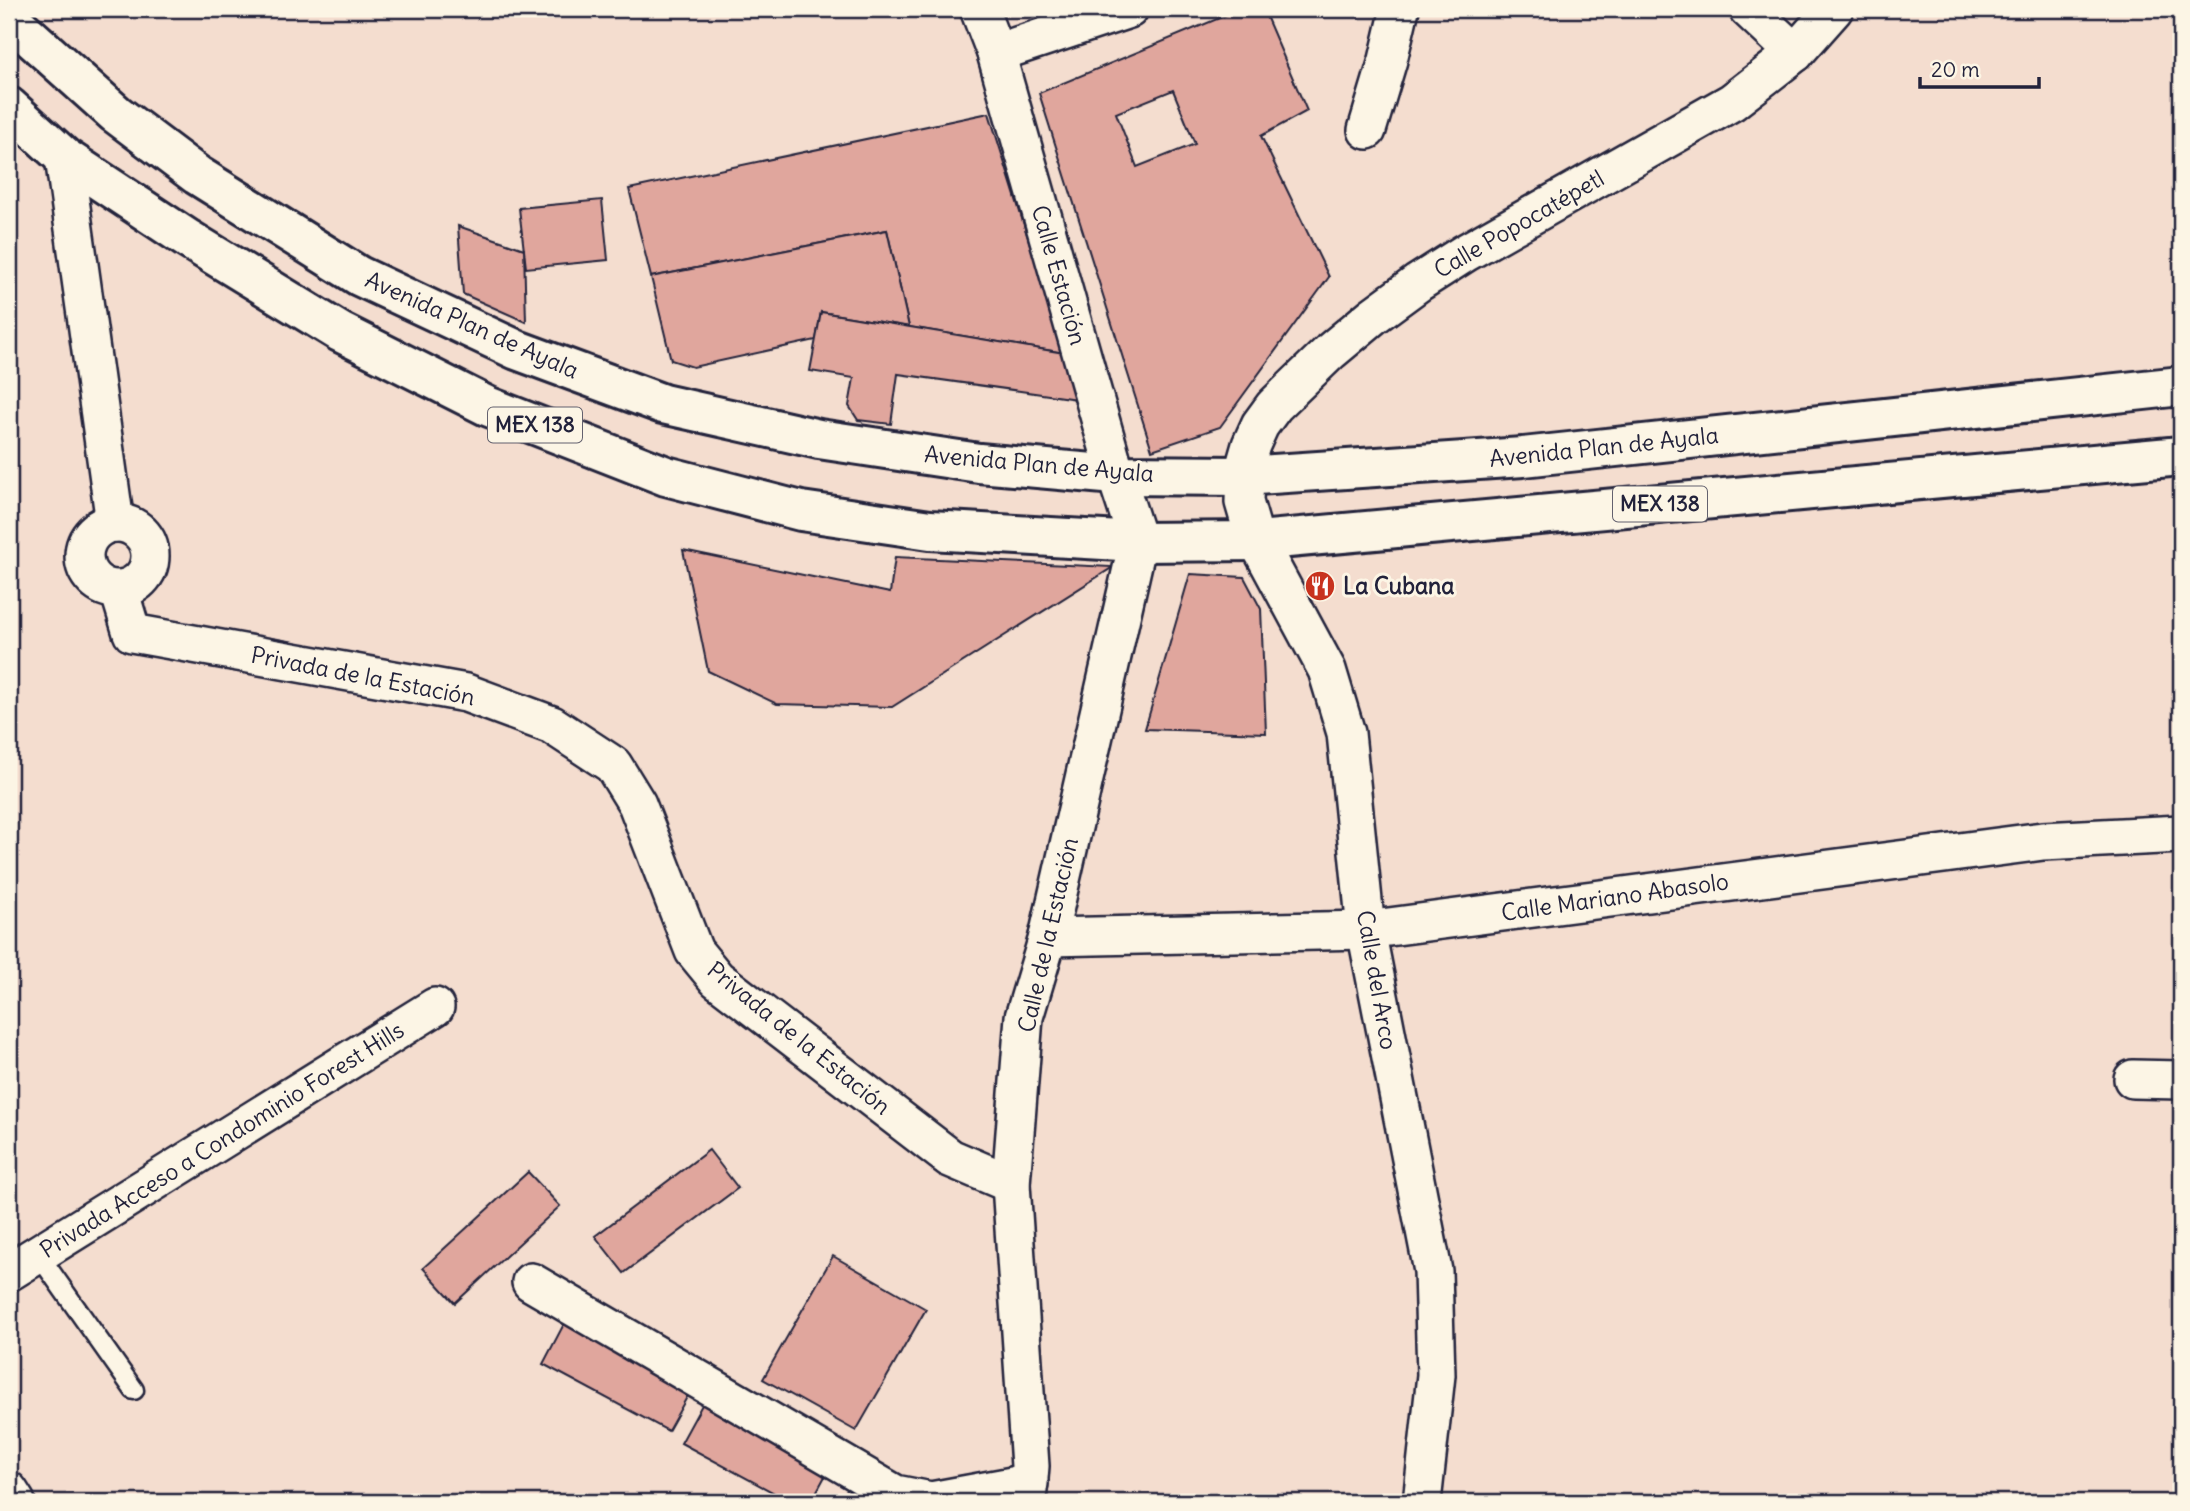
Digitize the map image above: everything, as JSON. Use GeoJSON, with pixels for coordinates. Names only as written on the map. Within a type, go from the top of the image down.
{"type":"FeatureCollection","features":[{"type":"Feature","properties":{"kind":"main road","name":"Avenida Plan de Ayala"},"geometry":{"type":"LineString","coordinates":[[9,18],[116,114],[197,175],[359,276],[517,350],[663,404],[819,439],[979,463],[1116,475],[1243,476],[1523,457],[2181,386]]}},
{"type":"Feature","properties":{"kind":"main road","name":"MEX 138"},"geometry":{"type":"LineString","coordinates":[[9,107],[64,157],[188,239],[340,332],[487,406],[666,476],[800,511],[930,530],[1138,542],[1257,541],[2181,456]]}},
{"type":"Feature","properties":{"kind":"street","name":"Calle Estación"},"geometry":{"type":"LineString","coordinates":[[979,9],[996,53],[1116,475],[1138,542]]}},
{"type":"Feature","properties":{"kind":"street"},"geometry":{"type":"LineString","coordinates":[[996,53],[1129,9]]}},
{"type":"Feature","properties":{"kind":"street"},"geometry":{"type":"LineString","coordinates":[[1367,130],[1400,9]]}},
{"type":"Feature","properties":{"kind":"street"},"geometry":{"type":"LineString","coordinates":[[1748,9],[1795,53]]}},
{"type":"Feature","properties":{"kind":"street","name":"Calle Popocatépetl"},"geometry":{"type":"LineString","coordinates":[[1243,476],[1251,444],[1260,425],[1274,406],[1331,351],[1373,316],[1465,253],[1732,102],[1795,53],[1834,9]]}},
{"type":"Feature","properties":{"kind":"street","name":"Privada de la Estación"},"geometry":{"type":"LineString","coordinates":[[64,157],[115,523],[96,531],[84,548],[86,569],[99,585],[119,590],[132,633],[466,693],[552,725],[613,765],[637,804],[694,951],[717,979],[950,1158],[1011,1184]]}},
{"type":"Feature","properties":{"kind":"street","name":"Calle del Arco"},"geometry":{"type":"LineString","coordinates":[[1243,476],[1244,502],[1257,541],[1327,670],[1346,733],[1366,930],[1433,1271],[1436,1375],[1422,1502]]}},
{"type":"Feature","properties":{"kind":"street","name":"Calle de la Estación"},"geometry":{"type":"LineString","coordinates":[[1028,1492],[1030,1465],[1011,1184],[1024,1017],[1048,937],[1138,542]]}},
{"type":"Feature","properties":{"kind":"street","name":"Calle Mariano Abasolo"},"geometry":{"type":"LineString","coordinates":[[1048,937],[1366,930],[2043,841],[2181,834]]}},
{"type":"Feature","properties":{"kind":"street","name":"Privada Acceso a Condominio Forest Hills"},"geometry":{"type":"LineString","coordinates":[[23,1263],[435,1007]]}},
{"type":"Feature","properties":{"kind":"street"},"geometry":{"type":"LineString","coordinates":[[2133,1079],[2181,1080]]}},
{"type":"Feature","properties":{"kind":"street"},"geometry":{"type":"LineString","coordinates":[[531,1282],[895,1494],[932,1501],[1028,1492]]}},
{"type":"Feature","properties":{"kind":"street"},"geometry":{"type":"LineString","coordinates":[[9,1491],[16,1502]]}},
{"type":"Feature","properties":{"kind":"lane"},"geometry":{"type":"LineString","coordinates":[[23,1263],[134,1390]]}},
{"type":"Feature","properties":{"kind":"building"},"geometry":{"type":"Polygon","coordinates":[[[1241,9],[1263,9],[1307,111],[1261,136],[1329,277],[1220,427],[1152,450],[1039,93],[1241,9]],[[1173,90],[1116,113],[1137,167],[1195,144],[1173,90]]]}},
{"type":"Feature","properties":{"kind":"building"},"geometry":{"type":"Polygon","coordinates":[[[989,113],[1064,353],[909,327],[887,230],[651,277],[629,189],[989,113]]]}},
{"type":"Feature","properties":{"kind":"building"},"geometry":{"type":"Polygon","coordinates":[[[602,200],[608,260],[526,268],[519,208],[602,200]]]}},
{"type":"Feature","properties":{"kind":"building"},"geometry":{"type":"Polygon","coordinates":[[[458,226],[524,249],[526,322],[463,294],[458,226]]]}},
{"type":"Feature","properties":{"kind":"building"},"geometry":{"type":"Polygon","coordinates":[[[887,230],[909,327],[821,312],[816,340],[693,367],[671,360],[651,277],[887,230]]]}},
{"type":"Feature","properties":{"kind":"building"},"geometry":{"type":"Polygon","coordinates":[[[821,312],[1064,353],[1077,399],[898,374],[891,424],[858,420],[849,406],[854,378],[810,371],[821,312]]]}},
{"type":"Feature","properties":{"kind":"building"},"geometry":{"type":"Polygon","coordinates":[[[683,550],[890,593],[895,557],[1113,567],[892,707],[777,704],[708,671],[683,550]]]}},
{"type":"Feature","properties":{"kind":"building"},"geometry":{"type":"Polygon","coordinates":[[[1190,574],[1244,577],[1261,609],[1266,733],[1145,729],[1190,574]]]}},
{"type":"Feature","properties":{"kind":"building"},"geometry":{"type":"Polygon","coordinates":[[[709,1150],[738,1188],[624,1273],[595,1236],[709,1150]]]}},
{"type":"Feature","properties":{"kind":"building"},"geometry":{"type":"Polygon","coordinates":[[[528,1172],[560,1206],[455,1303],[423,1268],[528,1172]]]}},
{"type":"Feature","properties":{"kind":"building"},"geometry":{"type":"Polygon","coordinates":[[[833,1256],[926,1309],[856,1431],[763,1379],[833,1256]]]}},
{"type":"Feature","properties":{"kind":"building"},"geometry":{"type":"Polygon","coordinates":[[[565,1322],[691,1390],[668,1431],[543,1364],[565,1322]]]}},
{"type":"Feature","properties":{"kind":"building"},"geometry":{"type":"Polygon","coordinates":[[[704,1401],[829,1469],[811,1502],[791,1502],[681,1443],[704,1401]]]}},
{"type":"Feature","properties":{"kind":"place","name":"La Cubana"},"geometry":{"type":"Point","coordinates":[1320,586]}}]}
